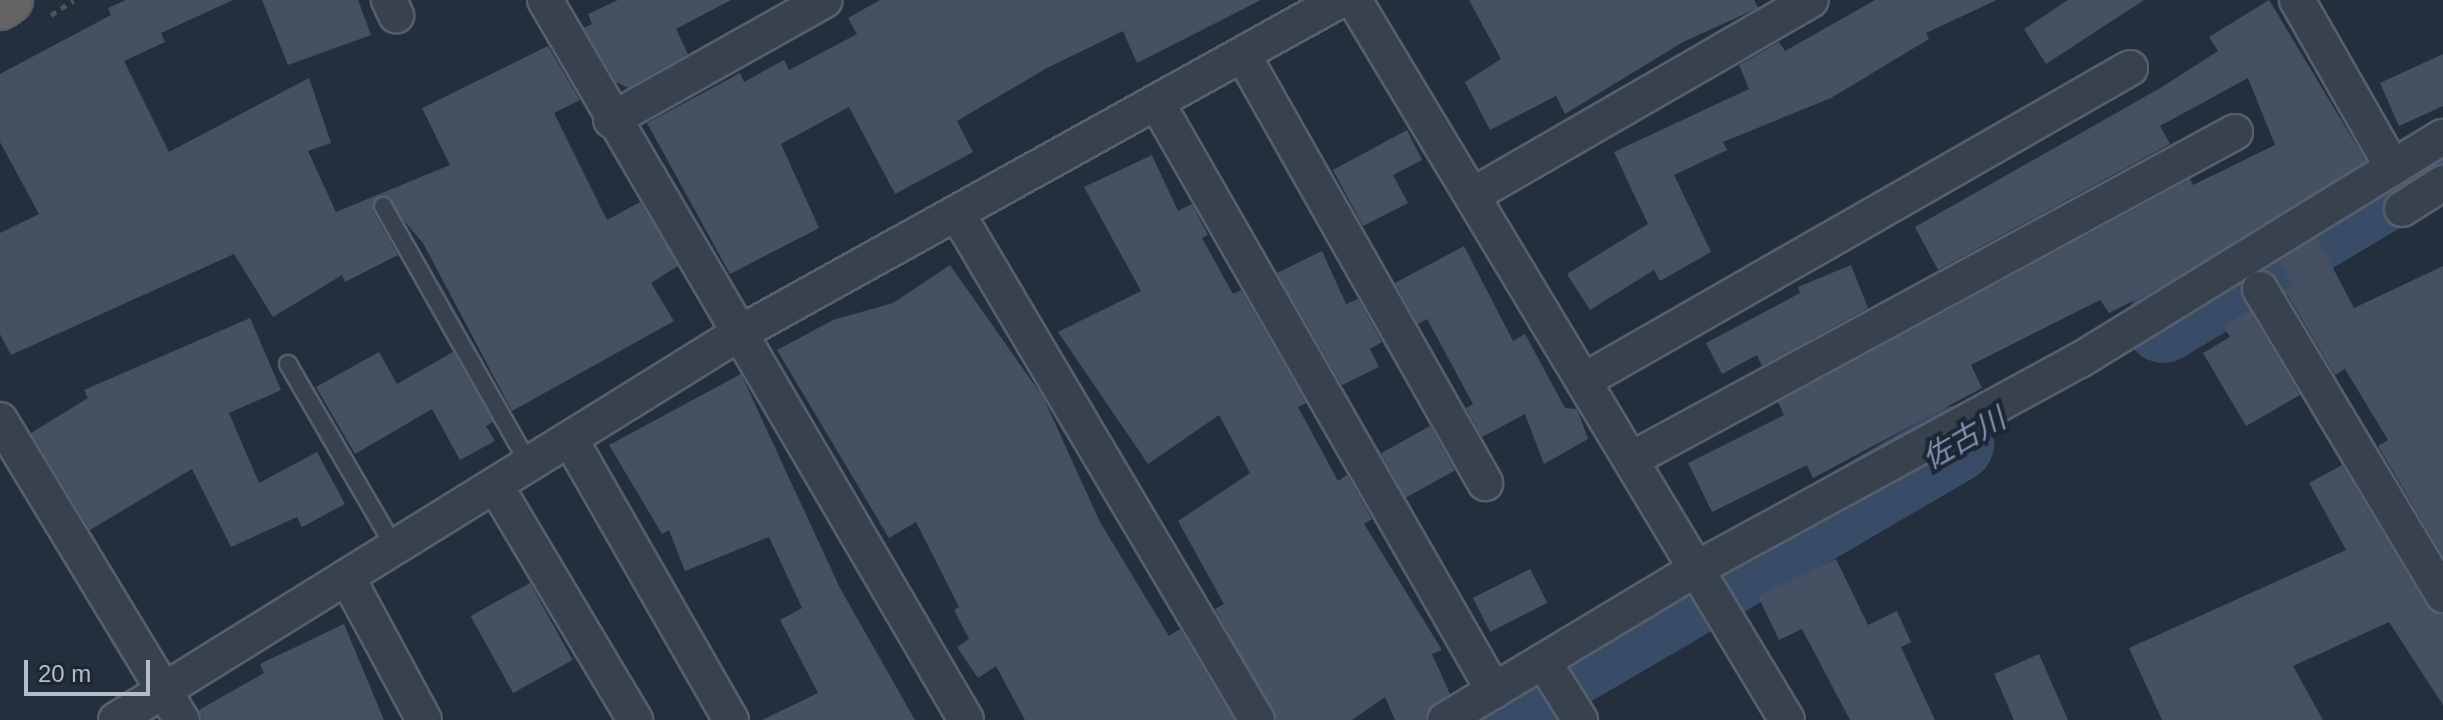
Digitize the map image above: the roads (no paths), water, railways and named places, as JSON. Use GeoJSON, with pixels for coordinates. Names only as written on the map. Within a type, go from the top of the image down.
{"type":"FeatureCollection","features":[{"type":"Feature","properties":{"kind":"highway"},"geometry":{"type":"LineString","coordinates":[[0,7],[10,0]]}},
{"type":"Feature","properties":{"kind":"street"},"geometry":{"type":"LineString","coordinates":[[545,0],[611,120],[966,720]]}},
{"type":"Feature","properties":{"kind":"street"},"geometry":{"type":"LineString","coordinates":[[611,120],[825,0]]}},
{"type":"Feature","properties":{"kind":"street"},"geometry":{"type":"LineString","coordinates":[[116,720],[738,334],[958,215],[1340,0]]}},
{"type":"Feature","properties":{"kind":"street"},"geometry":{"type":"LineString","coordinates":[[1354,0],[1787,720]]}},
{"type":"Feature","properties":{"kind":"street"},"geometry":{"type":"LineString","coordinates":[[1473,195],[1811,0]]}},
{"type":"Feature","properties":{"kind":"street"},"geometry":{"type":"LineString","coordinates":[[2297,0],[2393,168]]}},
{"type":"Feature","properties":{"kind":"street"},"geometry":{"type":"LineString","coordinates":[[1243,55],[1485,483]]}},
{"type":"Feature","properties":{"kind":"street"},"geometry":{"type":"LineString","coordinates":[[1585,380],[2130,68]]}},
{"type":"Feature","properties":{"kind":"street"},"geometry":{"type":"LineString","coordinates":[[1157,103],[1494,691]]}},
{"type":"Feature","properties":{"kind":"street"},"geometry":{"type":"LineString","coordinates":[[1632,459],[2235,132]]}},
{"type":"Feature","properties":{"kind":"street"},"geometry":{"type":"LineString","coordinates":[[1445,720],[1494,691],[1551,674],[2080,360],[2443,137]]}},
{"type":"Feature","properties":{"kind":"street"},"geometry":{"type":"LineString","coordinates":[[2402,209],[2443,183]]}},
{"type":"Feature","properties":{"kind":"street"},"geometry":{"type":"LineString","coordinates":[[958,215],[1257,720]]}},
{"type":"Feature","properties":{"kind":"street"},"geometry":{"type":"LineString","coordinates":[[2260,289],[2443,595]]}},
{"type":"Feature","properties":{"kind":"street"},"geometry":{"type":"LineString","coordinates":[[0,420],[182,720]]}},
{"type":"Feature","properties":{"kind":"street"},"geometry":{"type":"LineString","coordinates":[[570,439],[731,720]]}},
{"type":"Feature","properties":{"kind":"street"},"geometry":{"type":"LineString","coordinates":[[495,485],[635,720]]}},
{"type":"Feature","properties":{"kind":"street"},"geometry":{"type":"LineString","coordinates":[[347,577],[424,720]]}},
{"type":"Feature","properties":{"kind":"street"},"geometry":{"type":"LineString","coordinates":[[1551,674],[1580,720]]}},
{"type":"Feature","properties":{"kind":"lane"},"geometry":{"type":"LineString","coordinates":[[383,206],[529,464]]}},
{"type":"Feature","properties":{"kind":"lane"},"geometry":{"type":"LineString","coordinates":[[288,364],[395,548]]}},
{"type":"Feature","properties":{"kind":"waterway","name":"佐古川"},"geometry":{"type":"LineString","coordinates":[[2163,325],[2443,158]]}},
{"type":"Feature","properties":{"kind":"waterway","name":"佐古川"},"geometry":{"type":"LineString","coordinates":[[1484,720],[1956,444]]}}]}
